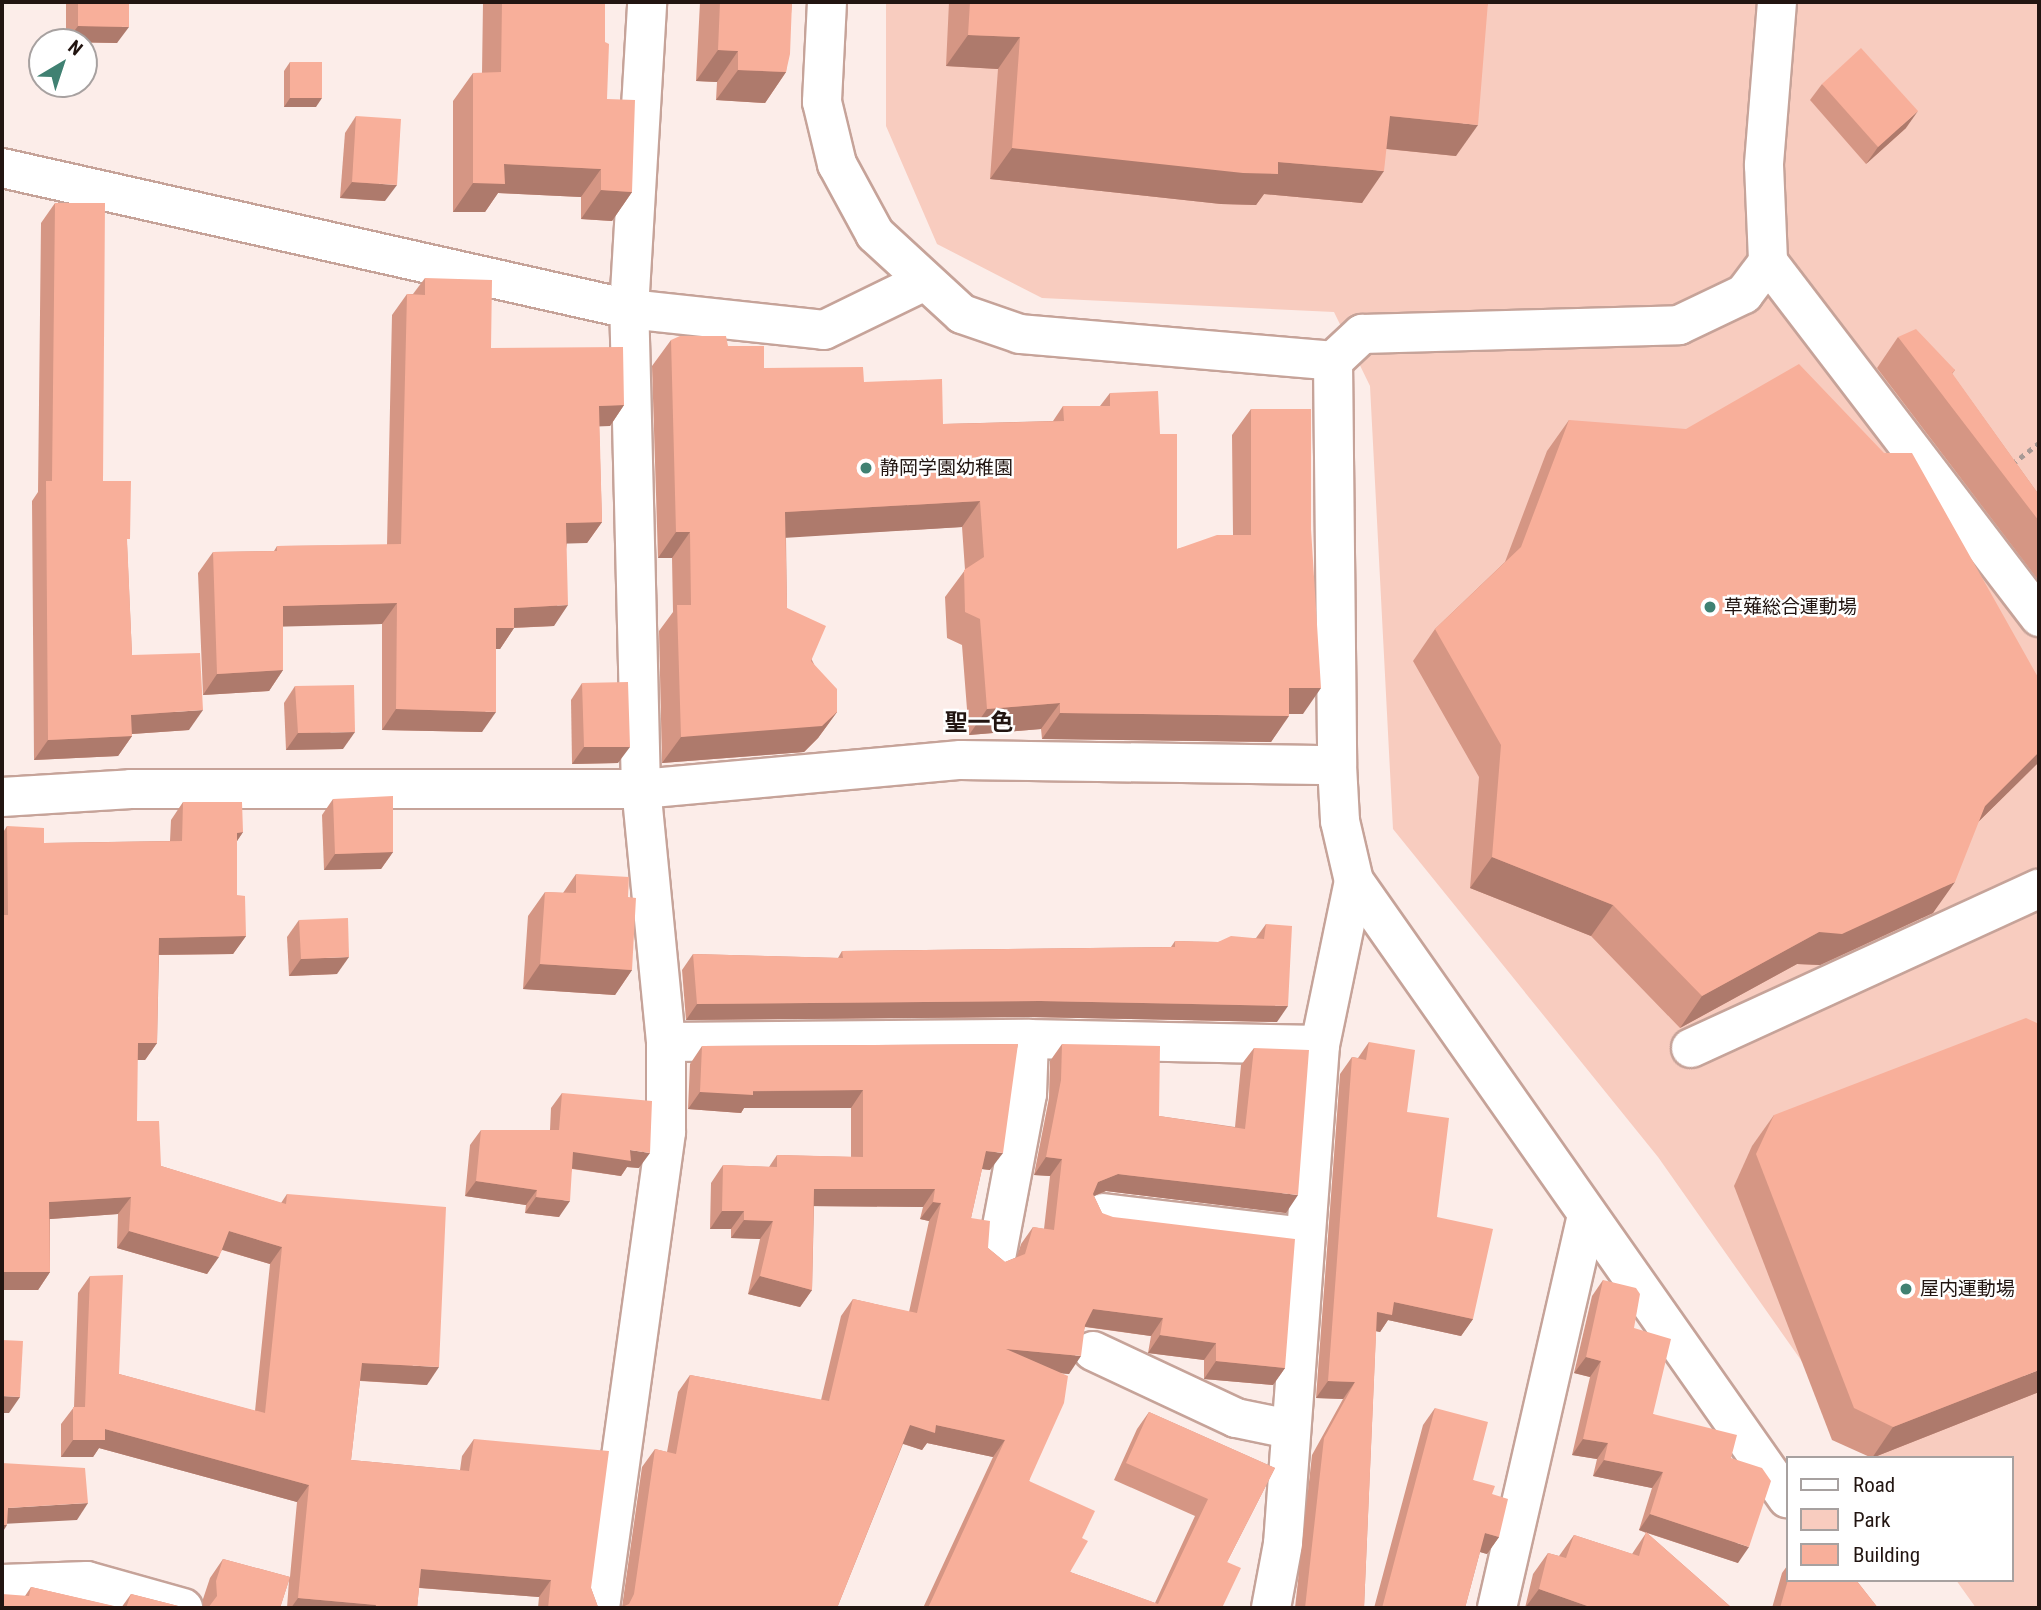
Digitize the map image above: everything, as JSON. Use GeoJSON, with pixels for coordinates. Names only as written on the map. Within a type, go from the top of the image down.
{"type":"FeatureCollection","features":[{"type":"Feature","properties":{"kind":"street"},"geometry":{"type":"LineString","coordinates":[[600,1608],[666,1132],[666,1042],[640,789],[629,309],[647,2]]}},
{"type":"Feature","properties":{"kind":"street"},"geometry":{"type":"LineString","coordinates":[[827,2],[822,102],[837,163],[875,234],[923,282],[962,314],[1020,334],[1333,361]]}},
{"type":"Feature","properties":{"kind":"street"},"geometry":{"type":"LineString","coordinates":[[1777,2],[1764,165],[1768,262],[2039,617]]}},
{"type":"Feature","properties":{"kind":"street"},"geometry":{"type":"LineString","coordinates":[[2,168],[629,309],[824,330],[923,282]]}},
{"type":"Feature","properties":{"kind":"street"},"geometry":{"type":"LineString","coordinates":[[1768,262],[1744,294],[1679,325],[1362,334],[1333,361],[1337,765],[1340,821],[1354,881],[1786,1497]]}},
{"type":"Feature","properties":{"kind":"street"},"geometry":{"type":"LineString","coordinates":[[2,797],[145,789],[640,789],[961,760],[1337,765]]}},
{"type":"Feature","properties":{"kind":"street"},"geometry":{"type":"LineString","coordinates":[[1271,1608],[1283,1544],[1289,1429],[1320,1045],[1354,881]]}},
{"type":"Feature","properties":{"kind":"street"},"geometry":{"type":"LineString","coordinates":[[1691,1048],[2039,888]]}},
{"type":"Feature","properties":{"kind":"street"},"geometry":{"type":"LineString","coordinates":[[666,1042],[1029,1040],[1320,1045]]}},
{"type":"Feature","properties":{"kind":"street"},"geometry":{"type":"LineString","coordinates":[[996,1258],[1027,1094],[1029,1040]]}},
{"type":"Feature","properties":{"kind":"street"},"geometry":{"type":"LineString","coordinates":[[1103,1213],[1304,1237]]}},
{"type":"Feature","properties":{"kind":"street"},"geometry":{"type":"LineString","coordinates":[[1497,1608],[1587,1215]]}},
{"type":"Feature","properties":{"kind":"street"},"geometry":{"type":"LineString","coordinates":[[1093,1351],[1236,1418],[1289,1429]]}},
{"type":"Feature","properties":{"kind":"street"},"geometry":{"type":"LineString","coordinates":[[2,1584],[87,1581],[183,1608]]}},
{"type":"Feature","properties":{"kind":"path"},"geometry":{"type":"LineString","coordinates":[[2008,467],[2039,443]]}},
{"type":"Feature","properties":{"kind":"green space","name":"草薙総合運動場"},"geometry":{"type":"Polygon","coordinates":[[[886,2],[2039,2],[2039,1608],[1976,1608],[1957,1582],[2013,1582],[2013,1456],[1869,1456],[1658,1157],[1393,829],[1370,386],[1334,312],[1042,298],[937,244],[886,126],[886,2]]]}},
{"type":"Feature","properties":{"kind":"building"},"geometry":{"type":"Polygon","coordinates":[[[78,2],[129,2],[129,27],[78,26],[78,2]]]}},
{"type":"Feature","properties":{"kind":"building"},"geometry":{"type":"Polygon","coordinates":[[[502,2],[605,2],[605,42],[609,44],[607,99],[635,100],[632,192],[601,190],[601,169],[504,164],[505,184],[473,183],[473,73],[501,72],[502,2]]]}},
{"type":"Feature","properties":{"kind":"building"},"geometry":{"type":"Polygon","coordinates":[[[720,2],[792,2],[790,54],[786,72],[738,70],[738,51],[718,50],[720,2]]]}},
{"type":"Feature","properties":{"kind":"building"},"geometry":{"type":"Polygon","coordinates":[[[970,2],[1488,2],[1478,125],[1390,116],[1384,171],[1278,162],[1278,174],[1243,173],[1012,148],[1020,37],[968,35],[970,2]]]}},
{"type":"Feature","properties":{"kind":"building"},"geometry":{"type":"Polygon","coordinates":[[[1861,48],[1918,111],[1878,147],[1822,84],[1861,48]]]}},
{"type":"Feature","properties":{"kind":"building"},"geometry":{"type":"Polygon","coordinates":[[[290,62],[322,62],[322,98],[290,98],[290,62]]]}},
{"type":"Feature","properties":{"kind":"building"},"geometry":{"type":"Polygon","coordinates":[[[356,116],[401,119],[397,185],[352,182],[356,116]]]}},
{"type":"Feature","properties":{"kind":"building"},"geometry":{"type":"Polygon","coordinates":[[[55,203],[105,203],[103,481],[131,481],[130,539],[127,539],[132,655],[200,653],[203,710],[131,715],[132,736],[48,740],[46,481],[52,481],[55,203]]]}},
{"type":"Feature","properties":{"kind":"building"},"geometry":{"type":"Polygon","coordinates":[[[425,278],[492,280],[491,348],[623,347],[624,405],[599,406],[602,522],[566,523],[568,605],[514,608],[514,628],[496,628],[496,712],[396,709],[397,603],[283,606],[283,670],[217,674],[213,552],[277,551],[277,546],[401,544],[407,294],[425,295],[425,278]]]}},
{"type":"Feature","properties":{"kind":"building"},"geometry":{"type":"Polygon","coordinates":[[[1916,329],[1955,370],[1952,373],[2039,495],[2039,521],[1898,337],[1916,329]]]}},
{"type":"Feature","properties":{"kind":"building"},"geometry":{"type":"Polygon","coordinates":[[[680,336],[726,336],[728,346],[764,346],[764,368],[863,367],[864,382],[942,379],[943,424],[1064,421],[1063,406],[1110,406],[1110,393],[1158,391],[1160,434],[1177,434],[1177,549],[1217,535],[1251,535],[1251,409],[1311,409],[1311,529],[1321,688],[1289,688],[1289,716],[1060,713],[1060,703],[987,709],[980,619],[965,612],[964,570],[984,557],[980,501],[785,512],[787,608],[826,626],[811,661],[837,689],[837,712],[822,726],[681,737],[677,605],[691,605],[690,532],[676,532],[671,340],[680,336]]]}},
{"type":"Feature","properties":{"kind":"building"},"geometry":{"type":"Polygon","coordinates":[[[1799,364],[1884,453],[1912,453],[2039,679],[2039,752],[1985,806],[1955,882],[1842,934],[1819,932],[1702,996],[1613,905],[1492,857],[1501,745],[1435,629],[1521,547],[1569,420],[1686,429],[1799,364]]]}},
{"type":"Feature","properties":{"kind":"building"},"geometry":{"type":"Polygon","coordinates":[[[628,682],[630,747],[584,747],[582,683],[628,682]]]}},
{"type":"Feature","properties":{"kind":"building"},"geometry":{"type":"Polygon","coordinates":[[[354,685],[355,732],[298,733],[295,686],[354,685]]]}},
{"type":"Feature","properties":{"kind":"building"},"geometry":{"type":"Polygon","coordinates":[[[393,796],[393,852],[335,854],[333,799],[393,796]]]}},
{"type":"Feature","properties":{"kind":"building"},"geometry":{"type":"Polygon","coordinates":[[[183,802],[242,802],[243,832],[237,833],[237,895],[245,896],[246,936],[159,938],[157,1043],[138,1043],[137,1121],[159,1121],[161,1166],[286,1204],[287,1194],[446,1207],[439,1367],[362,1363],[351,1460],[469,1471],[474,1439],[609,1451],[591,1588],[600,1608],[548,1608],[551,1580],[421,1569],[417,1608],[376,1608],[376,1605],[298,1598],[309,1485],[105,1429],[105,1440],[73,1440],[73,1407],[85,1407],[90,1276],[123,1275],[119,1374],[265,1413],[282,1247],[229,1231],[219,1257],[129,1231],[131,1197],[49,1202],[50,1272],[3,1272],[2,915],[8,915],[7,826],[44,828],[44,843],[182,841],[183,802]]]}},
{"type":"Feature","properties":{"kind":"building"},"geometry":{"type":"Polygon","coordinates":[[[576,874],[629,877],[628,897],[636,898],[632,970],[540,964],[545,892],[576,893],[576,874]]]}},
{"type":"Feature","properties":{"kind":"building"},"geometry":{"type":"Polygon","coordinates":[[[348,918],[349,957],[301,959],[299,920],[348,918]]]}},
{"type":"Feature","properties":{"kind":"building"},"geometry":{"type":"Polygon","coordinates":[[[1266,924],[1292,926],[1288,1006],[1040,1001],[697,1004],[693,954],[843,958],[842,951],[1175,947],[1175,941],[1218,942],[1231,936],[1264,939],[1266,924]]]}},
{"type":"Feature","properties":{"kind":"building","name":"屋内運動場"},"geometry":{"type":"Polygon","coordinates":[[[2026,1018],[2039,1024],[2039,1370],[1893,1427],[1854,1408],[1756,1154],[1774,1115],[2026,1018]]]}},
{"type":"Feature","properties":{"kind":"building"},"geometry":{"type":"Polygon","coordinates":[[[1369,1042],[1415,1050],[1407,1112],[1449,1118],[1437,1217],[1493,1229],[1473,1319],[1394,1302],[1392,1315],[1377,1312],[1364,1608],[1305,1608],[1324,1438],[1355,1382],[1328,1381],[1352,1057],[1366,1060],[1369,1042]]]}},
{"type":"Feature","properties":{"kind":"building"},"geometry":{"type":"Polygon","coordinates":[[[1018,1044],[1003,1153],[986,1151],[971,1218],[990,1221],[988,1248],[1005,1262],[1025,1254],[1033,1227],[1054,1230],[1062,1159],[1046,1157],[1061,1080],[1062,1044],[1160,1046],[1159,1116],[1245,1129],[1254,1048],[1309,1050],[1298,1195],[1118,1174],[1098,1182],[1093,1194],[1102,1213],[1113,1217],[1295,1239],[1285,1368],[1216,1361],[1216,1343],[1160,1335],[1163,1318],[1093,1309],[1085,1325],[1081,1356],[1006,1349],[1068,1376],[1064,1403],[1029,1481],[1095,1511],[1082,1538],[1088,1541],[1070,1572],[1158,1604],[1208,1499],[1126,1463],[1149,1412],[1275,1468],[1227,1562],[1241,1568],[1222,1608],[928,1608],[1005,1440],[936,1425],[935,1433],[910,1425],[837,1608],[620,1608],[629,1604],[634,1594],[655,1449],[676,1454],[690,1375],[829,1401],[853,1299],[917,1313],[941,1203],[933,1202],[935,1189],[814,1189],[812,1290],[760,1276],[773,1221],[744,1220],[744,1211],[722,1211],[723,1165],[777,1167],[777,1155],[863,1157],[863,1090],[753,1091],[753,1095],[700,1092],[702,1046],[1018,1044]]]}},
{"type":"Feature","properties":{"kind":"building"},"geometry":{"type":"Polygon","coordinates":[[[562,1093],[652,1101],[650,1153],[630,1150],[631,1161],[573,1152],[570,1201],[536,1197],[537,1190],[476,1181],[481,1130],[559,1130],[562,1093]]]}},
{"type":"Feature","properties":{"kind":"building"},"geometry":{"type":"Polygon","coordinates":[[[1603,1280],[1636,1288],[1640,1294],[1634,1328],[1671,1339],[1653,1414],[1737,1435],[1731,1458],[1762,1468],[1771,1481],[1749,1547],[1650,1514],[1663,1472],[1604,1460],[1608,1443],[1583,1439],[1601,1361],[1586,1357],[1603,1280]]]}},
{"type":"Feature","properties":{"kind":"building"},"geometry":{"type":"Polygon","coordinates":[[[2,1340],[23,1341],[20,1397],[2,1396],[2,1340]]]}},
{"type":"Feature","properties":{"kind":"building"},"geometry":{"type":"Polygon","coordinates":[[[1435,1408],[1488,1422],[1473,1480],[1495,1486],[1492,1494],[1508,1499],[1499,1537],[1485,1533],[1465,1608],[1382,1608],[1435,1408]]]}},
{"type":"Feature","properties":{"kind":"building"},"geometry":{"type":"Polygon","coordinates":[[[2,1463],[85,1468],[88,1503],[8,1508],[7,1525],[2,1525],[2,1463]]]}},
{"type":"Feature","properties":{"kind":"building"},"geometry":{"type":"Polygon","coordinates":[[[1646,1532],[1732,1608],[1593,1608],[1539,1589],[1548,1553],[1566,1558],[1574,1535],[1639,1556],[1646,1532]]]}},
{"type":"Feature","properties":{"kind":"building"},"geometry":{"type":"Polygon","coordinates":[[[223,1559],[290,1577],[280,1608],[208,1608],[217,1596],[216,1581],[223,1559]]]}},
{"type":"Feature","properties":{"kind":"building"},"geometry":{"type":"Polygon","coordinates":[[[1787,1582],[1858,1582],[1878,1608],[1780,1608],[1787,1582]]]}},
{"type":"Feature","properties":{"kind":"building"},"geometry":{"type":"Polygon","coordinates":[[[31,1587],[123,1608],[2,1608],[2,1594],[29,1596],[31,1587]]]}},
{"type":"Feature","properties":{"kind":"building"},"geometry":{"type":"Polygon","coordinates":[[[131,1594],[186,1608],[126,1608],[131,1594]]]}},
{"type":"Feature","properties":{"kind":"place","name":"静岡学園幼稚園"},"geometry":{"type":"Point","coordinates":[866,468]}},
{"type":"Feature","properties":{"kind":"place","name":"草薙総合運動場"},"geometry":{"type":"Point","coordinates":[1710,607]}},
{"type":"Feature","properties":{"kind":"place","name":"屋内運動場"},"geometry":{"type":"Point","coordinates":[1906,1289]}},
{"type":"Feature","properties":{"kind":"district","name":"聖一色"},"geometry":{"type":"Point","coordinates":[979,723]}}]}
